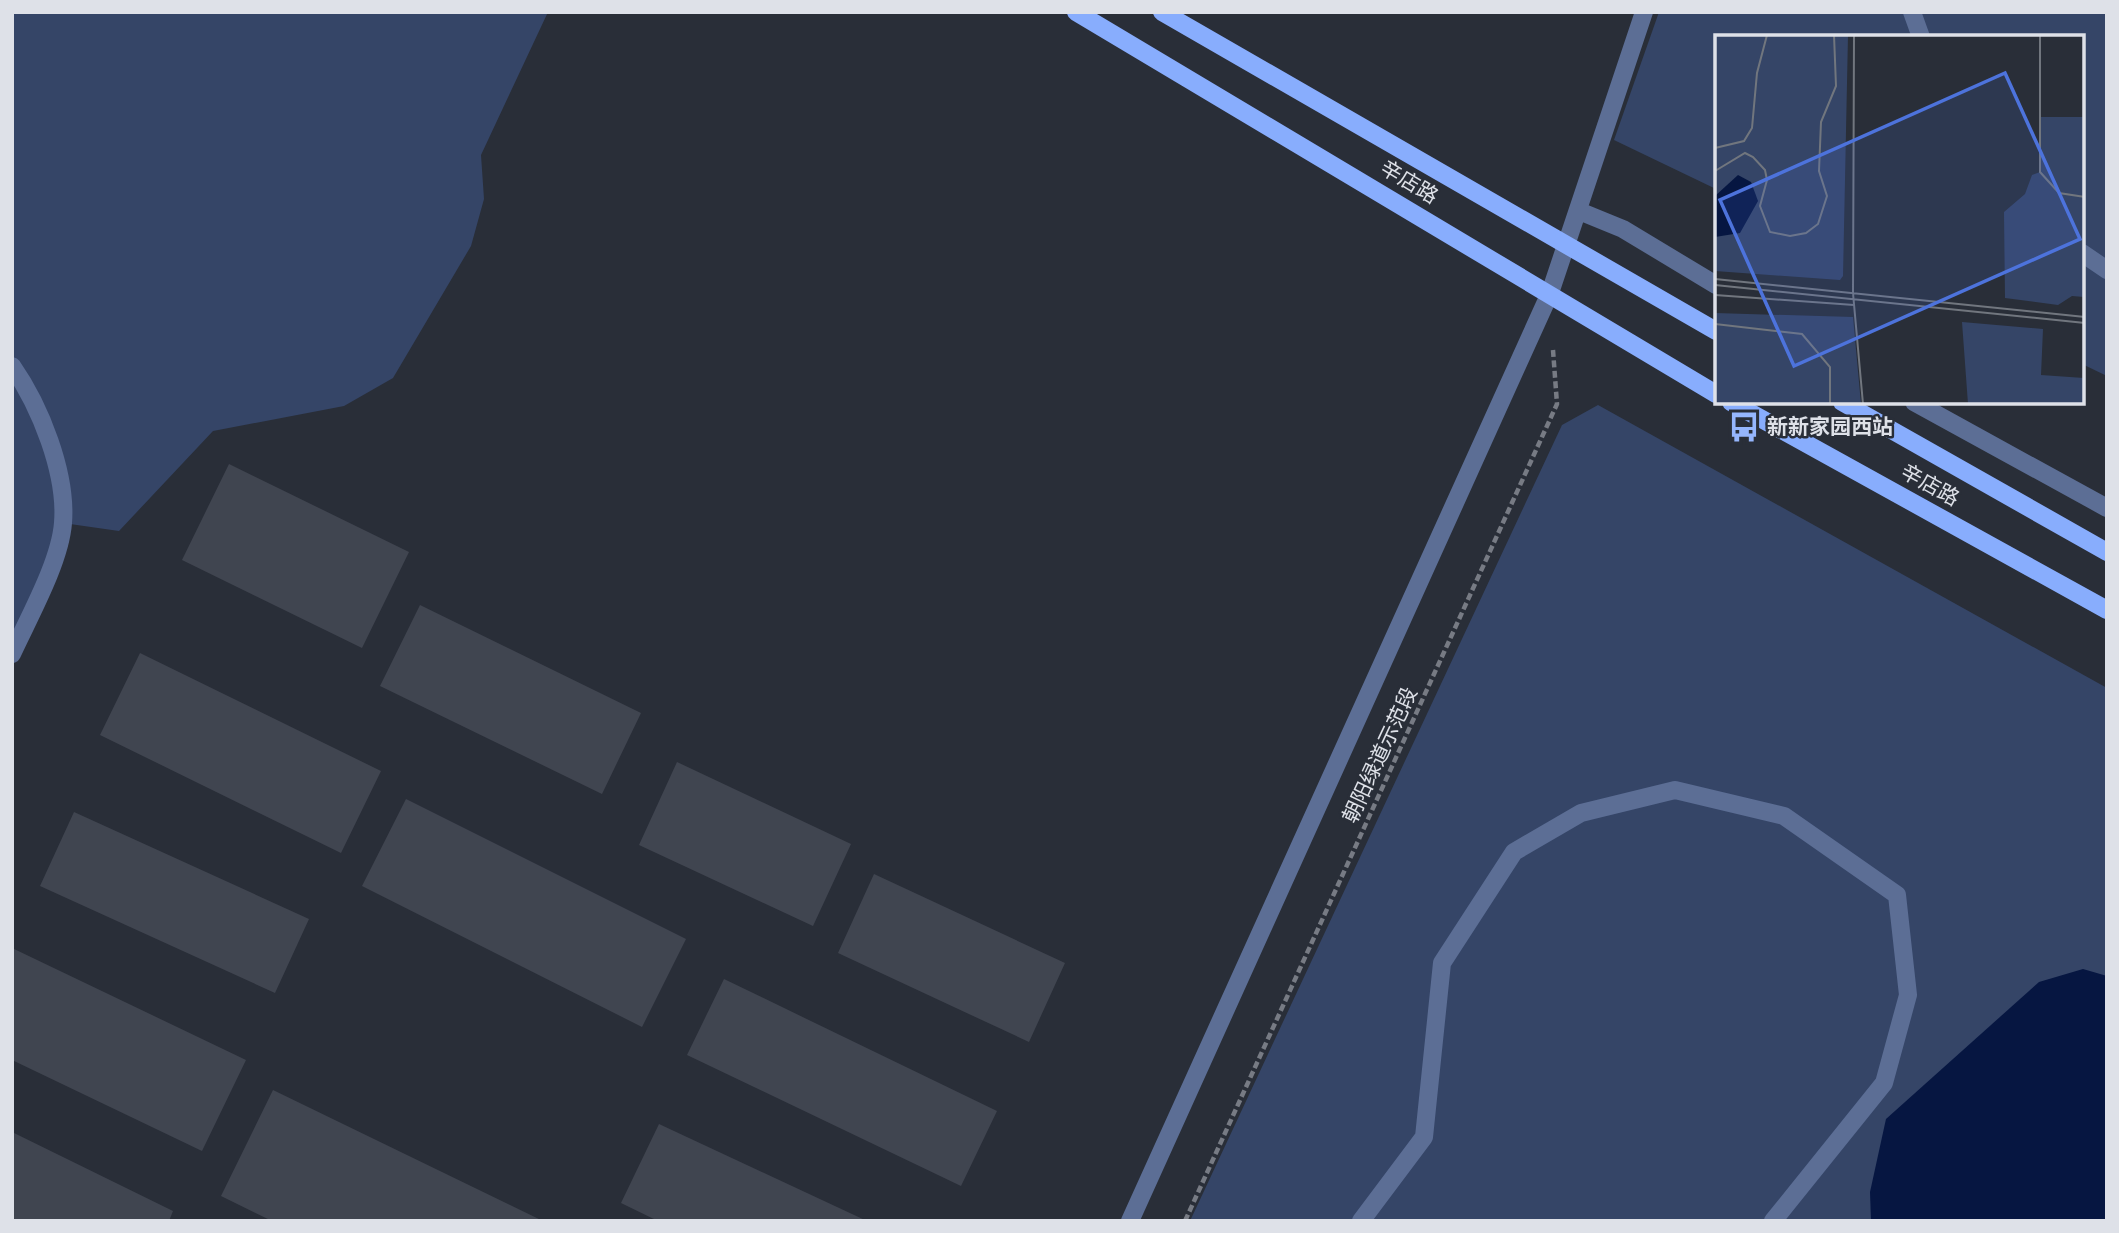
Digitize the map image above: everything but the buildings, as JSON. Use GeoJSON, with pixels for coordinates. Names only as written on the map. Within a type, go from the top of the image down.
{"type":"FeatureCollection","features":[{"type":"Feature","properties":{"kind":"main road","name":"辛店路"},"geometry":{"type":"LineString","coordinates":[[1076,12],[1715,393]]}},
{"type":"Feature","properties":{"kind":"main road","name":"辛店路"},"geometry":{"type":"LineString","coordinates":[[1162,12],[1715,330]]}},
{"type":"Feature","properties":{"kind":"main road","name":"辛店路"},"geometry":{"type":"LineString","coordinates":[[1735,404],[2107,610]]}},
{"type":"Feature","properties":{"kind":"main road","name":"辛店路"},"geometry":{"type":"LineString","coordinates":[[1846,404],[2107,552]]}},
{"type":"Feature","properties":{"kind":"street"},"geometry":{"type":"LineString","coordinates":[[1130,1221],[1550,293],[1644,12]]}},
{"type":"Feature","properties":{"kind":"street"},"geometry":{"type":"LineString","coordinates":[[1912,12],[1920,35]]}},
{"type":"Feature","properties":{"kind":"street"},"geometry":{"type":"LineString","coordinates":[[1579,211],[1623,229],[1715,284]]}},
{"type":"Feature","properties":{"kind":"street"},"geometry":{"type":"LineString","coordinates":[[2084,254],[2107,270]]}},
{"type":"Feature","properties":{"kind":"street"},"geometry":{"type":"LineString","coordinates":[[12,366],[31,393],[57,468],[63,523],[46,579],[12,654]]}},
{"type":"Feature","properties":{"kind":"street"},"geometry":{"type":"LineString","coordinates":[[1918,404],[2107,508]]}},
{"type":"Feature","properties":{"kind":"street"},"geometry":{"type":"LineString","coordinates":[[1362,1221],[1424,1137],[1442,963],[1514,852],[1581,813],[1675,790],[1784,816],[1897,895],[1908,995],[1884,1083],[1773,1221]]}},
{"type":"Feature","properties":{"kind":"path","name":"朝阳绿道示范段"},"geometry":{"type":"LineString","coordinates":[[1185,1221],[1557,404],[1553,348]]}},
{"type":"Feature","properties":{"kind":"shaded area"},"geometry":{"type":"Polygon","coordinates":[[[12,12],[548,12],[481,155],[484,199],[471,246],[393,378],[344,406],[213,431],[119,531],[63,523],[12,654],[12,12]]]}},
{"type":"Feature","properties":{"kind":"shaded area"},"geometry":{"type":"Polygon","coordinates":[[[1659,12],[2107,12],[2107,376],[2084,365],[2084,35],[1715,35],[1715,189],[1614,140],[1659,12]]]}},
{"type":"Feature","properties":{"kind":"shaded area"},"geometry":{"type":"Polygon","coordinates":[[[1598,405],[2107,688],[2107,1221],[1190,1221],[1562,425],[1598,405]]]}},
{"type":"Feature","properties":{"kind":"shaded area"},"geometry":{"type":"Polygon","coordinates":[[[2083,969],[2107,976],[2107,1221],[1871,1221],[1870,1192],[1886,1119],[2039,982],[2083,969]]]}},
{"type":"Feature","properties":{"kind":"place","name":"新新家园西站"},"geometry":{"type":"Point","coordinates":[1744,427]}}]}
